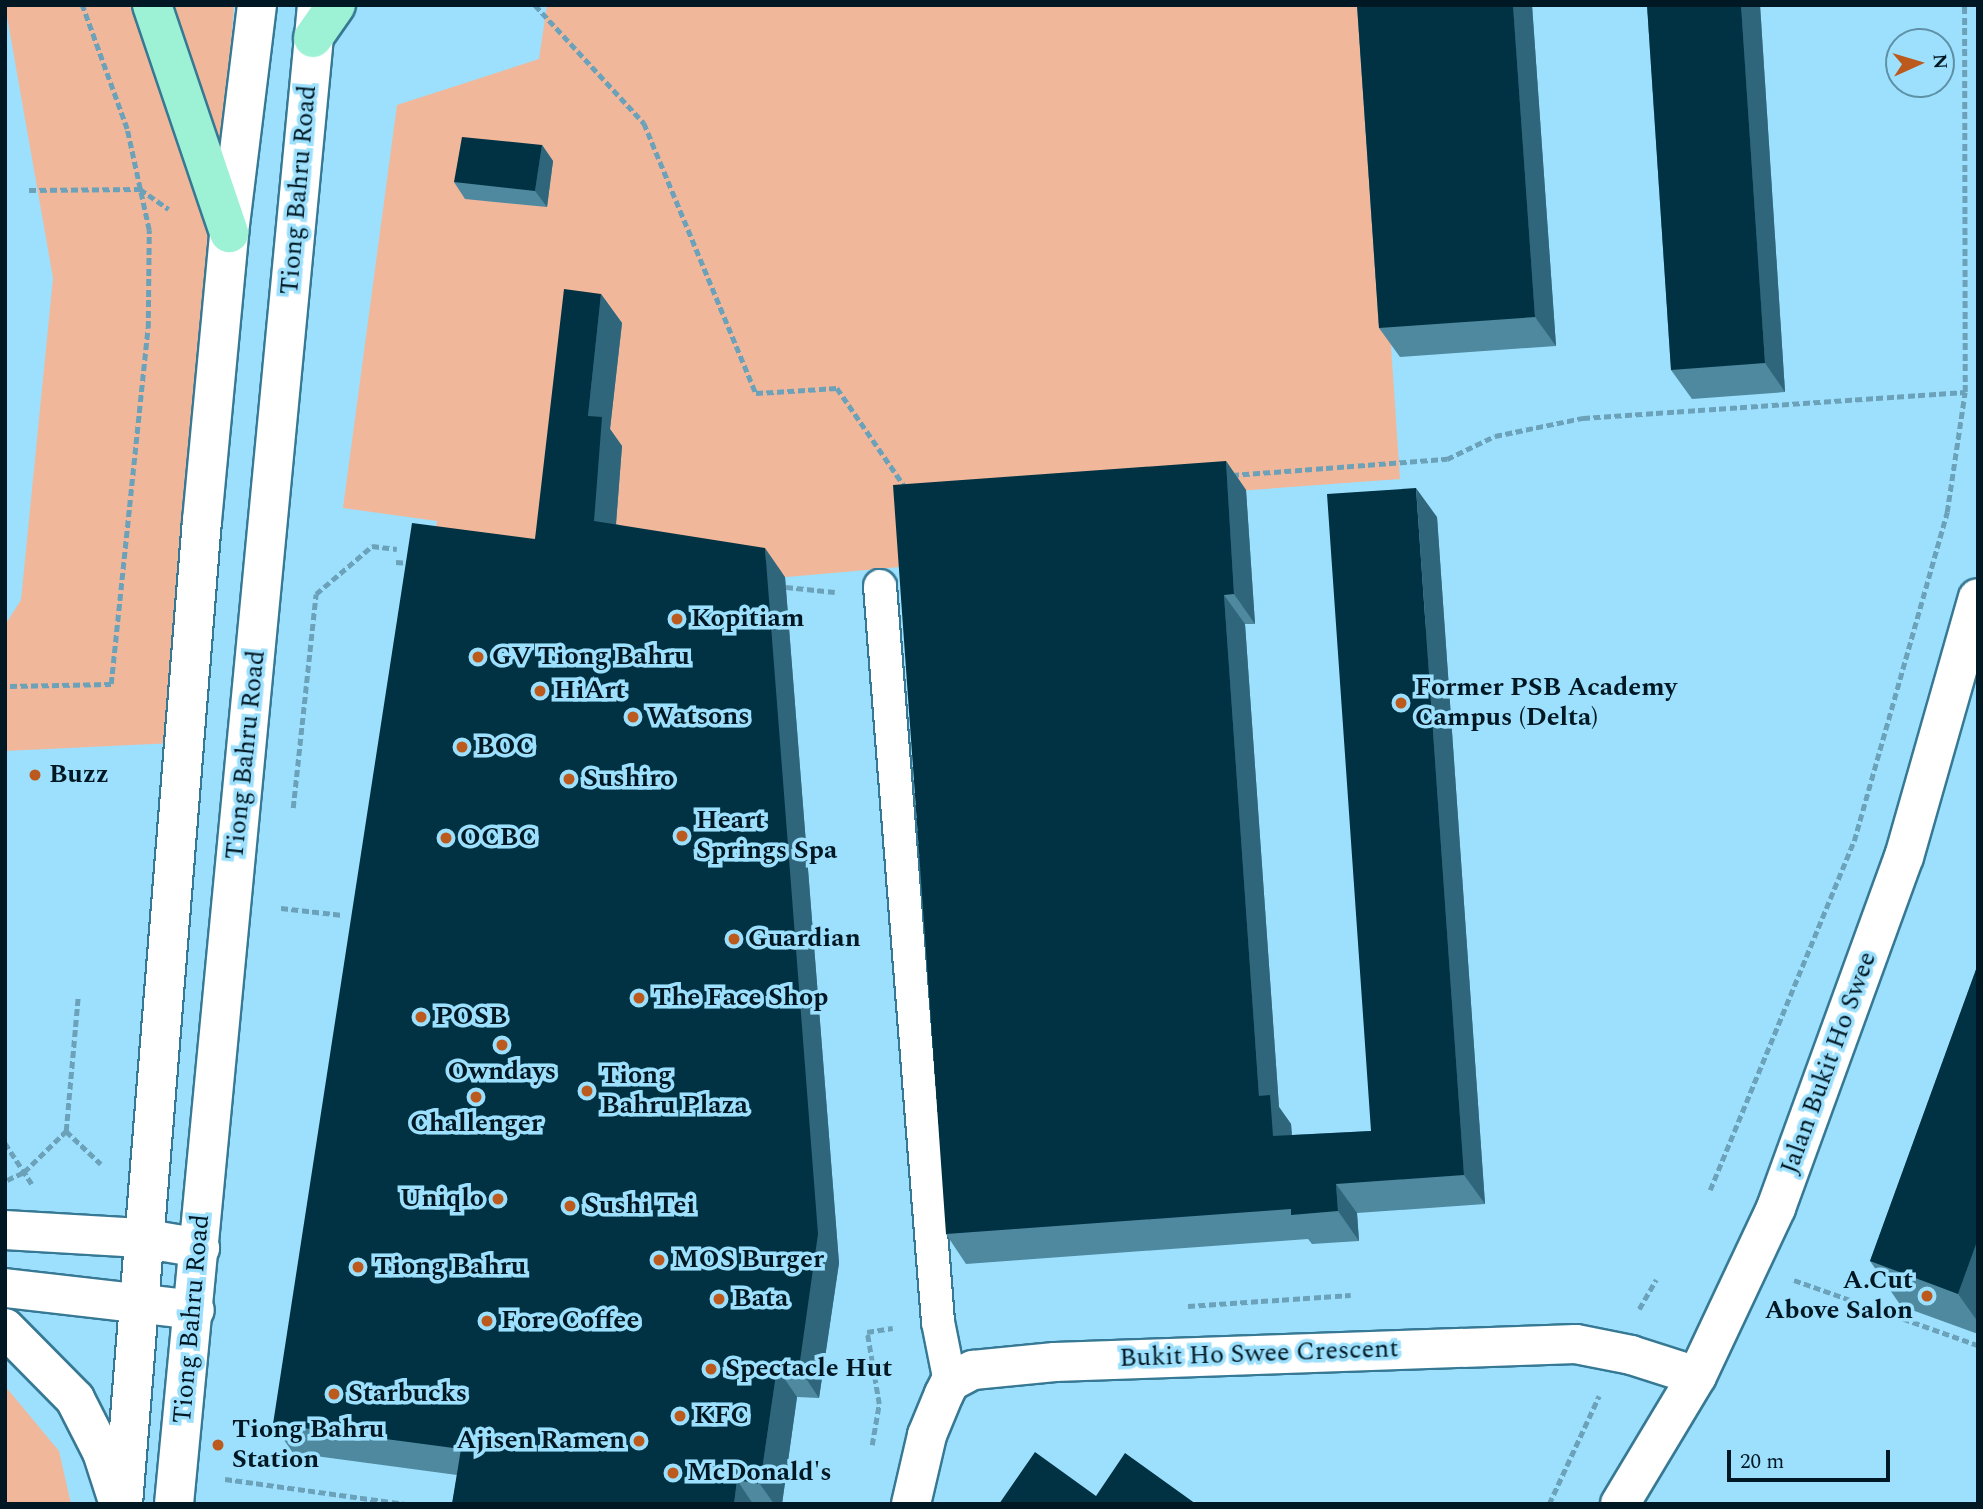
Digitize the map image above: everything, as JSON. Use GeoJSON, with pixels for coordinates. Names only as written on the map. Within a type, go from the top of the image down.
{"type":"FeatureCollection","features":[{"type":"Feature","properties":{"kind":"main road"},"geometry":{"type":"LineString","coordinates":[[152,5],[229,233]]}},
{"type":"Feature","properties":{"kind":"main road","name":"Tiong Bahru Road"},"geometry":{"type":"LineString","coordinates":[[120,1504],[229,233],[257,5]]}},
{"type":"Feature","properties":{"kind":"main road"},"geometry":{"type":"LineString","coordinates":[[315,22],[336,5]]}},
{"type":"Feature","properties":{"kind":"main road","name":"Tiong Bahru Road"},"geometry":{"type":"LineString","coordinates":[[174,1504],[195,1310],[315,22]]}},
{"type":"Feature","properties":{"kind":"main road","name":"Jalan Bukit Ho Swee"},"geometry":{"type":"LineString","coordinates":[[1620,1504],[1697,1377],[1753,1265],[1904,857],[1978,598]]}},
{"type":"Feature","properties":{"kind":"main road"},"geometry":{"type":"LineString","coordinates":[[5,1230],[141,1238],[200,1248]]}},
{"type":"Feature","properties":{"kind":"main road"},"geometry":{"type":"LineString","coordinates":[[5,1288],[195,1310]]}},
{"type":"Feature","properties":{"kind":"main road"},"geometry":{"type":"LineString","coordinates":[[5,1328],[75,1399],[102,1452],[120,1504]]}},
{"type":"Feature","properties":{"kind":"main road","name":"Bukit Ho Swee Crescent"},"geometry":{"type":"LineString","coordinates":[[950,1382],[973,1370],[1055,1362],[1576,1344],[1631,1355],[1697,1377]]}},
{"type":"Feature","properties":{"kind":"main road"},"geometry":{"type":"LineString","coordinates":[[911,1504],[927,1435],[950,1382]]}},
{"type":"Feature","properties":{"kind":"lane"},"geometry":{"type":"LineString","coordinates":[[880,586],[938,1322],[950,1382]]}},
{"type":"Feature","properties":{"kind":"path"},"geometry":{"type":"LineString","coordinates":[[10,686],[111,684],[148,328],[149,230],[127,129],[82,5]]}},
{"type":"Feature","properties":{"kind":"path"},"geometry":{"type":"LineString","coordinates":[[535,5],[644,123],[756,393],[837,388],[906,489]]}},
{"type":"Feature","properties":{"kind":"path"},"geometry":{"type":"LineString","coordinates":[[1710,1190],[1854,841],[1947,512],[1965,392],[1964,5]]}},
{"type":"Feature","properties":{"kind":"path"},"geometry":{"type":"LineString","coordinates":[[29,190],[140,188]]}},
{"type":"Feature","properties":{"kind":"path"},"geometry":{"type":"LineString","coordinates":[[1228,476],[1447,459],[1495,436],[1583,418],[1965,392]]}},
{"type":"Feature","properties":{"kind":"path"},"geometry":{"type":"LineString","coordinates":[[316,594],[372,546],[397,549]]}},
{"type":"Feature","properties":{"kind":"path"},"geometry":{"type":"LineString","coordinates":[[396,562],[419,564]]}},
{"type":"Feature","properties":{"kind":"path"},"geometry":{"type":"LineString","coordinates":[[281,908],[343,915]]}},
{"type":"Feature","properties":{"kind":"path"},"geometry":{"type":"LineString","coordinates":[[5,1181],[24,1172],[66,1130],[78,996]]}},
{"type":"Feature","properties":{"kind":"path"},"geometry":{"type":"LineString","coordinates":[[66,1130],[101,1164]]}},
{"type":"Feature","properties":{"kind":"path"},"geometry":{"type":"LineString","coordinates":[[1753,1265],[1978,1345]]}},
{"type":"Feature","properties":{"kind":"path"},"geometry":{"type":"LineString","coordinates":[[867,1332],[879,1404],[870,1456]]}},
{"type":"Feature","properties":{"kind":"path"},"geometry":{"type":"LineString","coordinates":[[213,1476],[405,1504]]}},
{"type":"Feature","properties":{"kind":"path"},"geometry":{"type":"LineString","coordinates":[[354,1504],[355,1497]]}},
{"type":"Feature","properties":{"kind":"shaded area"},"geometry":{"type":"Polygon","coordinates":[[[5,5],[234,5],[174,743],[5,751],[5,625],[21,600],[53,278],[5,5]]]}},
{"type":"Feature","properties":{"kind":"shaded area"},"geometry":{"type":"Polygon","coordinates":[[[547,5],[1368,5],[1400,479],[896,516],[900,567],[787,577],[592,546],[432,552],[437,521],[343,508],[397,105],[539,59],[547,5]]]}},
{"type":"Feature","properties":{"kind":"shaded area"},"geometry":{"type":"Polygon","coordinates":[[[5,1386],[59,1451],[71,1504],[5,1504],[5,1386]]]}},
{"type":"Feature","properties":{"kind":"building"},"geometry":{"type":"Polygon","coordinates":[[[1357,5],[1513,5],[1535,317],[1379,328],[1357,5]]]}},
{"type":"Feature","properties":{"kind":"building"},"geometry":{"type":"Polygon","coordinates":[[[1647,5],[1741,5],[1765,363],[1671,370],[1647,5]]]}},
{"type":"Feature","properties":{"kind":"building"},"geometry":{"type":"Polygon","coordinates":[[[462,137],[542,145],[535,191],[454,182],[462,137]]]}},
{"type":"Feature","properties":{"kind":"building","name":"Tiong Bahru Plaza"},"geometry":{"type":"Polygon","coordinates":[[[564,289],[601,294],[588,416],[602,417],[594,521],[765,548],[818,1234],[799,1368],[777,1368],[760,1484],[737,1480],[734,1504],[452,1504],[461,1449],[273,1424],[412,523],[535,539],[564,289]]]}},
{"type":"Feature","properties":{"kind":"building"},"geometry":{"type":"Polygon","coordinates":[[[1226,461],[1234,594],[1224,595],[1259,1096],[1270,1095],[1273,1136],[1371,1131],[1327,494],[1416,488],[1464,1175],[1336,1184],[1338,1211],[1291,1215],[1291,1209],[946,1234],[893,485],[1226,461]]]}},
{"type":"Feature","properties":{"kind":"building"},"geometry":{"type":"Polygon","coordinates":[[[1978,964],[1978,1239],[1958,1294],[1870,1261],[1978,964]]]}},
{"type":"Feature","properties":{"kind":"building"},"geometry":{"type":"Polygon","coordinates":[[[1035,1452],[1096,1496],[1125,1453],[1196,1504],[999,1504],[1035,1452]]]}},
{"type":"Feature","properties":{"kind":"place","name":"Kopitiam"},"geometry":{"type":"Point","coordinates":[677,619]}},
{"type":"Feature","properties":{"kind":"place","name":"GV Tiong Bahru"},"geometry":{"type":"Point","coordinates":[478,657]}},
{"type":"Feature","properties":{"kind":"place","name":"HiArt"},"geometry":{"type":"Point","coordinates":[540,691]}},
{"type":"Feature","properties":{"kind":"place","name":"Former PSB Academy Campus (Delta)"},"geometry":{"type":"Point","coordinates":[1401,703]}},
{"type":"Feature","properties":{"kind":"place","name":"Watsons"},"geometry":{"type":"Point","coordinates":[633,717]}},
{"type":"Feature","properties":{"kind":"place","name":"BOC"},"geometry":{"type":"Point","coordinates":[462,747]}},
{"type":"Feature","properties":{"kind":"place","name":"Buzz"},"geometry":{"type":"Point","coordinates":[35,775]}},
{"type":"Feature","properties":{"kind":"place","name":"Sushiro"},"geometry":{"type":"Point","coordinates":[569,779]}},
{"type":"Feature","properties":{"kind":"place","name":"Heart Springs Spa"},"geometry":{"type":"Point","coordinates":[682,836]}},
{"type":"Feature","properties":{"kind":"place","name":"OCBC"},"geometry":{"type":"Point","coordinates":[446,838]}},
{"type":"Feature","properties":{"kind":"place","name":"Guardian"},"geometry":{"type":"Point","coordinates":[734,939]}},
{"type":"Feature","properties":{"kind":"place","name":"The Face Shop"},"geometry":{"type":"Point","coordinates":[639,998]}},
{"type":"Feature","properties":{"kind":"place","name":"POSB"},"geometry":{"type":"Point","coordinates":[421,1017]}},
{"type":"Feature","properties":{"kind":"place","name":"Owndays"},"geometry":{"type":"Point","coordinates":[502,1045]}},
{"type":"Feature","properties":{"kind":"place","name":"Tiong Bahru Plaza"},"geometry":{"type":"Point","coordinates":[587,1091]}},
{"type":"Feature","properties":{"kind":"place","name":"Challenger"},"geometry":{"type":"Point","coordinates":[476,1097]}},
{"type":"Feature","properties":{"kind":"place","name":"Uniqlo"},"geometry":{"type":"Point","coordinates":[498,1199]}},
{"type":"Feature","properties":{"kind":"place","name":"Sushi Tei"},"geometry":{"type":"Point","coordinates":[570,1206]}},
{"type":"Feature","properties":{"kind":"place","name":"MOS Burger"},"geometry":{"type":"Point","coordinates":[659,1260]}},
{"type":"Feature","properties":{"kind":"place","name":"Tiong Bahru"},"geometry":{"type":"Point","coordinates":[358,1267]}},
{"type":"Feature","properties":{"kind":"place","name":"A.Cut Above Salon"},"geometry":{"type":"Point","coordinates":[1927,1296]}},
{"type":"Feature","properties":{"kind":"place","name":"Bata"},"geometry":{"type":"Point","coordinates":[719,1299]}},
{"type":"Feature","properties":{"kind":"place","name":"Fore Coffee"},"geometry":{"type":"Point","coordinates":[487,1321]}},
{"type":"Feature","properties":{"kind":"place","name":"Spectacle Hut"},"geometry":{"type":"Point","coordinates":[711,1369]}},
{"type":"Feature","properties":{"kind":"place","name":"Starbucks"},"geometry":{"type":"Point","coordinates":[334,1394]}},
{"type":"Feature","properties":{"kind":"place","name":"KFC"},"geometry":{"type":"Point","coordinates":[680,1416]}},
{"type":"Feature","properties":{"kind":"place","name":"Ajisen Ramen"},"geometry":{"type":"Point","coordinates":[639,1441]}},
{"type":"Feature","properties":{"kind":"place","name":"Tiong Bahru Station"},"geometry":{"type":"Point","coordinates":[218,1445]}},
{"type":"Feature","properties":{"kind":"place","name":"McDonald's"},"geometry":{"type":"Point","coordinates":[673,1473]}}]}
